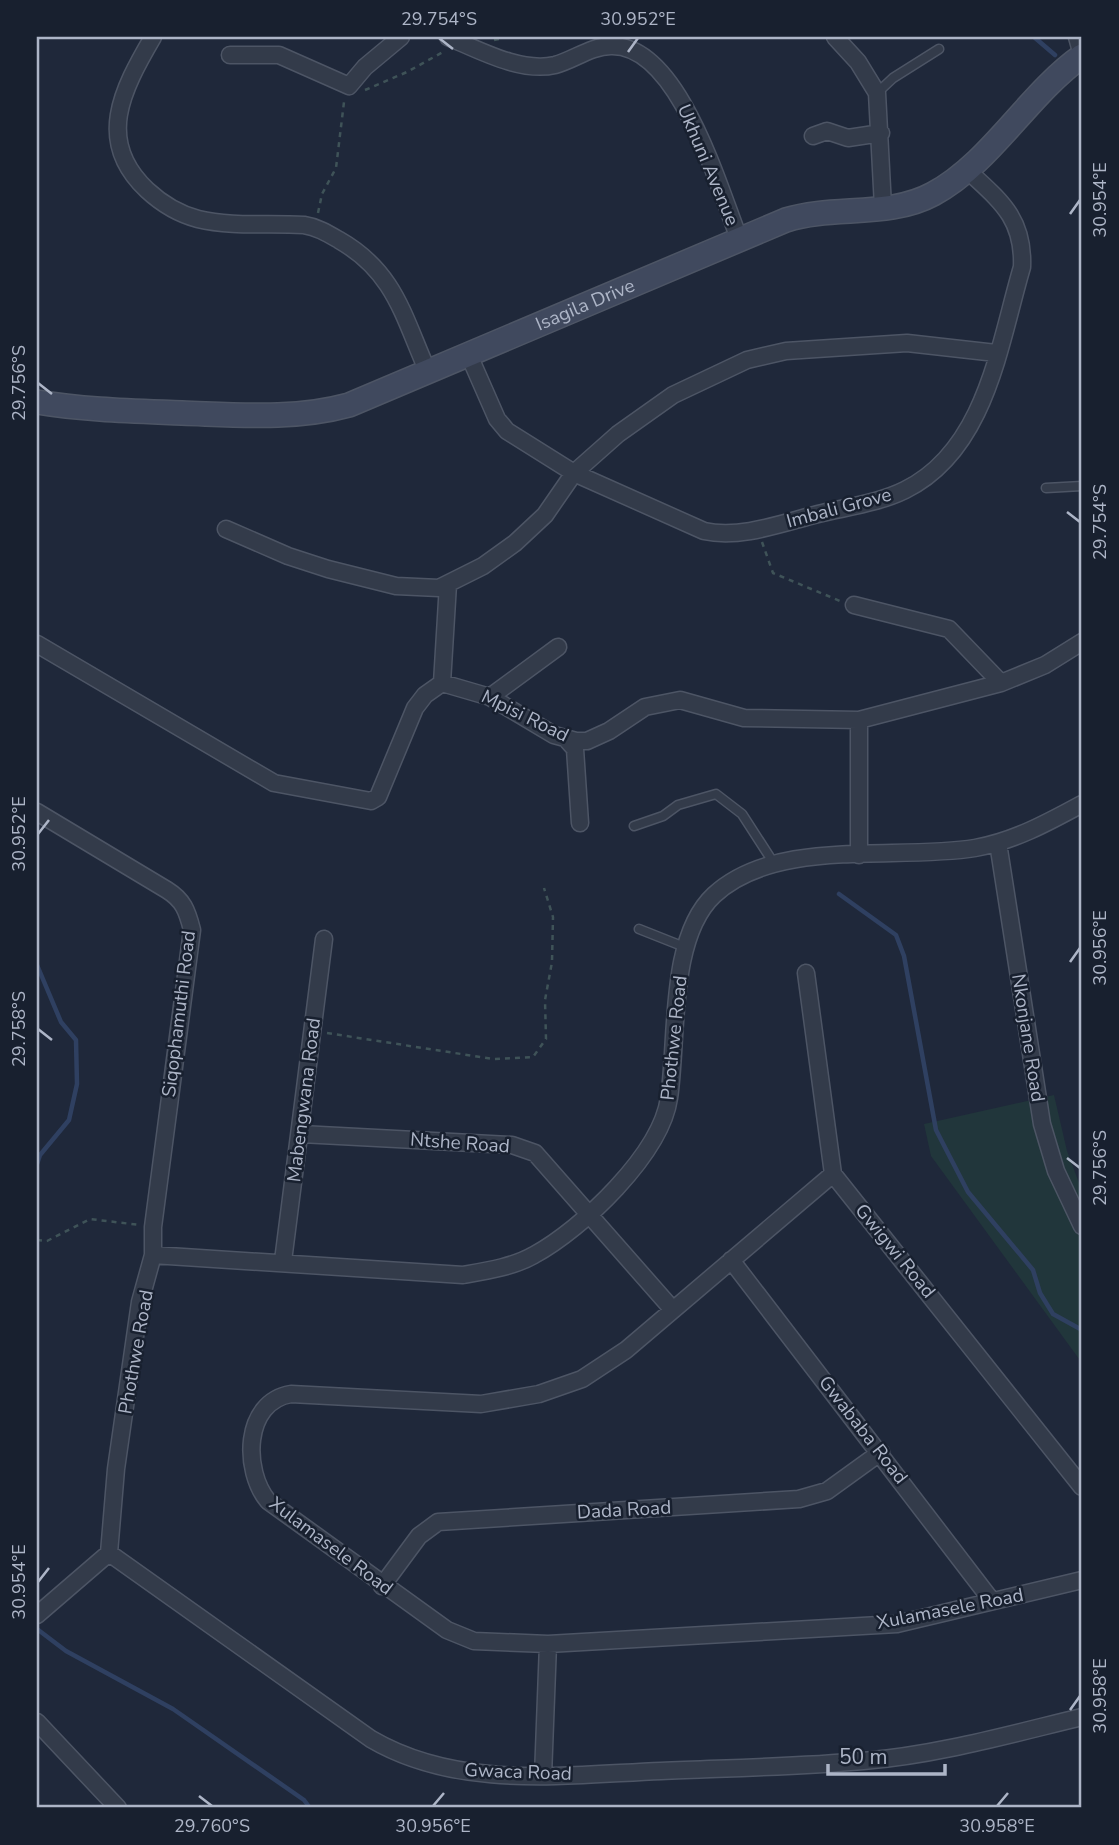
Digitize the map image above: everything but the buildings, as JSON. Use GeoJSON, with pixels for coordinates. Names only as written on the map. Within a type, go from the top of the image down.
{"type":"FeatureCollection","features":[{"type":"Feature","properties":{"kind":"street"},"geometry":{"type":"LineString","coordinates":[[153,37],[120,104],[116,129],[120,153],[141,184],[158,201],[199,219],[315,227],[345,243],[381,271],[428,372]]}},
{"type":"Feature","properties":{"kind":"street"},"geometry":{"type":"LineString","coordinates":[[230,55],[279,55],[347,90],[365,67],[401,37]]}},
{"type":"Feature","properties":{"kind":"street","name":"Ukhuni Avenue"},"geometry":{"type":"LineString","coordinates":[[448,37],[536,66],[555,65],[603,46],[634,50],[650,62],[676,91],[699,137],[740,241]]}},
{"type":"Feature","properties":{"kind":"street"},"geometry":{"type":"LineString","coordinates":[[835,37],[858,62],[877,93],[883,207]]}},
{"type":"Feature","properties":{"kind":"street"},"geometry":{"type":"LineString","coordinates":[[1077,37],[1082,55]]}},
{"type":"Feature","properties":{"kind":"street","name":"Isagila Drive"},"geometry":{"type":"LineString","coordinates":[[37,402],[76,408],[282,417],[317,414],[349,405],[799,216],[883,207],[907,203],[933,194],[966,169],[1082,55]]}},
{"type":"Feature","properties":{"kind":"street"},"geometry":{"type":"LineString","coordinates":[[813,136],[827,131],[848,138],[881,133]]}},
{"type":"Feature","properties":{"kind":"street","name":"Imbali Grove"},"geometry":{"type":"LineString","coordinates":[[468,353],[500,424],[573,473],[704,531],[721,535],[759,529],[889,496],[919,482],[954,451],[983,399],[1022,267],[1023,247],[1012,216],[966,169]]}},
{"type":"Feature","properties":{"kind":"street"},"geometry":{"type":"LineString","coordinates":[[226,529],[288,556],[370,579],[414,589],[432,589],[483,566],[515,542],[545,515],[573,473],[618,434],[673,395],[761,355],[907,343],[996,353]]}},
{"type":"Feature","properties":{"kind":"street"},"geometry":{"type":"LineString","coordinates":[[37,644],[274,783],[371,801],[379,794],[415,708],[425,695],[442,683],[447,584]]}},
{"type":"Feature","properties":{"kind":"street"},"geometry":{"type":"LineString","coordinates":[[855,605],[949,629],[1001,683]]}},
{"type":"Feature","properties":{"kind":"street","name":"Mpisi Road"},"geometry":{"type":"LineString","coordinates":[[442,683],[490,697],[567,740],[599,737],[645,707],[680,700],[744,718],[859,720],[1001,683],[1045,665],[1082,642]]}},
{"type":"Feature","properties":{"kind":"street"},"geometry":{"type":"LineString","coordinates":[[490,697],[558,647]]}},
{"type":"Feature","properties":{"kind":"street"},"geometry":{"type":"LineString","coordinates":[[859,720],[859,855]]}},
{"type":"Feature","properties":{"kind":"street"},"geometry":{"type":"LineString","coordinates":[[567,740],[575,750],[580,824]]}},
{"type":"Feature","properties":{"kind":"street","name":"Phothwe Road"},"geometry":{"type":"LineString","coordinates":[[109,1553],[116,1469],[140,1302],[153,1255],[283,1261],[463,1275],[496,1269],[533,1256],[589,1213],[640,1159],[654,1139],[669,1101],[681,971],[692,927],[712,896],[737,878],[772,862],[971,848],[998,843],[1026,834],[1082,804]]}},
{"type":"Feature","properties":{"kind":"street","name":"Siqophamuthi Road"},"geometry":{"type":"LineString","coordinates":[[37,812],[167,890],[180,899],[187,910],[192,930],[153,1227],[153,1255]]}},
{"type":"Feature","properties":{"kind":"street","name":"Nkonjane Road"},"geometry":{"type":"LineString","coordinates":[[998,843],[1042,1124],[1056,1171],[1082,1226]]}},
{"type":"Feature","properties":{"kind":"street","name":"Mabengwana Road"},"geometry":{"type":"LineString","coordinates":[[283,1261],[324,939]]}},
{"type":"Feature","properties":{"kind":"street"},"geometry":{"type":"LineString","coordinates":[[806,973],[833,1174]]}},
{"type":"Feature","properties":{"kind":"street","name":"Ntshe Road"},"geometry":{"type":"LineString","coordinates":[[301,1134],[512,1145],[542,1159],[673,1310]]}},
{"type":"Feature","properties":{"kind":"street","name":"Xulamasele Road"},"geometry":{"type":"LineString","coordinates":[[833,1174],[626,1350],[582,1379],[539,1394],[481,1404],[291,1394],[270,1402],[257,1419],[251,1457],[257,1488],[268,1501],[447,1630],[467,1639],[505,1644],[548,1644],[897,1623],[1082,1580]]}},
{"type":"Feature","properties":{"kind":"street","name":"Gwigwi Road"},"geometry":{"type":"LineString","coordinates":[[833,1174],[1082,1487]]}},
{"type":"Feature","properties":{"kind":"street","name":"Gwababa Road"},"geometry":{"type":"LineString","coordinates":[[731,1260],[881,1452],[992,1601]]}},
{"type":"Feature","properties":{"kind":"street","name":"Dada Road"},"geometry":{"type":"LineString","coordinates":[[383,1586],[419,1536],[438,1522],[799,1499],[827,1491],[881,1452]]}},
{"type":"Feature","properties":{"kind":"street"},"geometry":{"type":"LineString","coordinates":[[37,1614],[109,1553]]}},
{"type":"Feature","properties":{"kind":"street","name":"Gwaca Road"},"geometry":{"type":"LineString","coordinates":[[109,1553],[370,1739],[427,1766],[470,1773],[544,1776],[863,1761],[922,1752],[1082,1717]]}},
{"type":"Feature","properties":{"kind":"street"},"geometry":{"type":"LineString","coordinates":[[544,1776],[548,1644]]}},
{"type":"Feature","properties":{"kind":"street"},"geometry":{"type":"LineString","coordinates":[[37,1722],[118,1808]]}},
{"type":"Feature","properties":{"kind":"lane"},"geometry":{"type":"LineString","coordinates":[[877,93],[893,78],[939,49]]}},
{"type":"Feature","properties":{"kind":"lane"},"geometry":{"type":"LineString","coordinates":[[1046,488],[1082,486]]}},
{"type":"Feature","properties":{"kind":"lane"},"geometry":{"type":"LineString","coordinates":[[634,825],[663,816],[678,805],[716,794],[742,814],[772,862]]}},
{"type":"Feature","properties":{"kind":"lane"},"geometry":{"type":"LineString","coordinates":[[639,929],[687,948]]}},
{"type":"Feature","properties":{"kind":"path"},"geometry":{"type":"LineString","coordinates":[[315,227],[322,194],[336,168],[347,90],[372,89],[436,54],[466,44],[504,38]]}},
{"type":"Feature","properties":{"kind":"path"},"geometry":{"type":"LineString","coordinates":[[759,529],[772,573],[823,596],[855,605]]}},
{"type":"Feature","properties":{"kind":"path"},"geometry":{"type":"LineString","coordinates":[[313,1030],[493,1059],[533,1057],[546,1039],[545,1000],[552,962],[553,917],[544,888]]}},
{"type":"Feature","properties":{"kind":"path"},"geometry":{"type":"LineString","coordinates":[[38,1240],[47,1241],[90,1219],[153,1227]]}},
{"type":"Feature","properties":{"kind":"green space"},"geometry":{"type":"Polygon","coordinates":[[[1054,1095],[1067,1151],[1082,1191],[1082,1363],[931,1156],[924,1124],[1054,1095]]]}},
{"type":"Feature","properties":{"kind":"waterway"},"geometry":{"type":"LineString","coordinates":[[1034,37],[1055,55]]}},
{"type":"Feature","properties":{"kind":"waterway"},"geometry":{"type":"LineString","coordinates":[[839,894],[896,935],[904,956],[936,1130],[968,1192],[1033,1270],[1040,1293],[1053,1314],[1082,1330]]}},
{"type":"Feature","properties":{"kind":"waterway"},"geometry":{"type":"LineString","coordinates":[[37,965],[61,1022],[76,1040],[77,1084],[69,1120],[40,1155],[37,1164]]}},
{"type":"Feature","properties":{"kind":"waterway"},"geometry":{"type":"LineString","coordinates":[[37,1629],[66,1651],[173,1709],[304,1800],[310,1808]]}}]}
